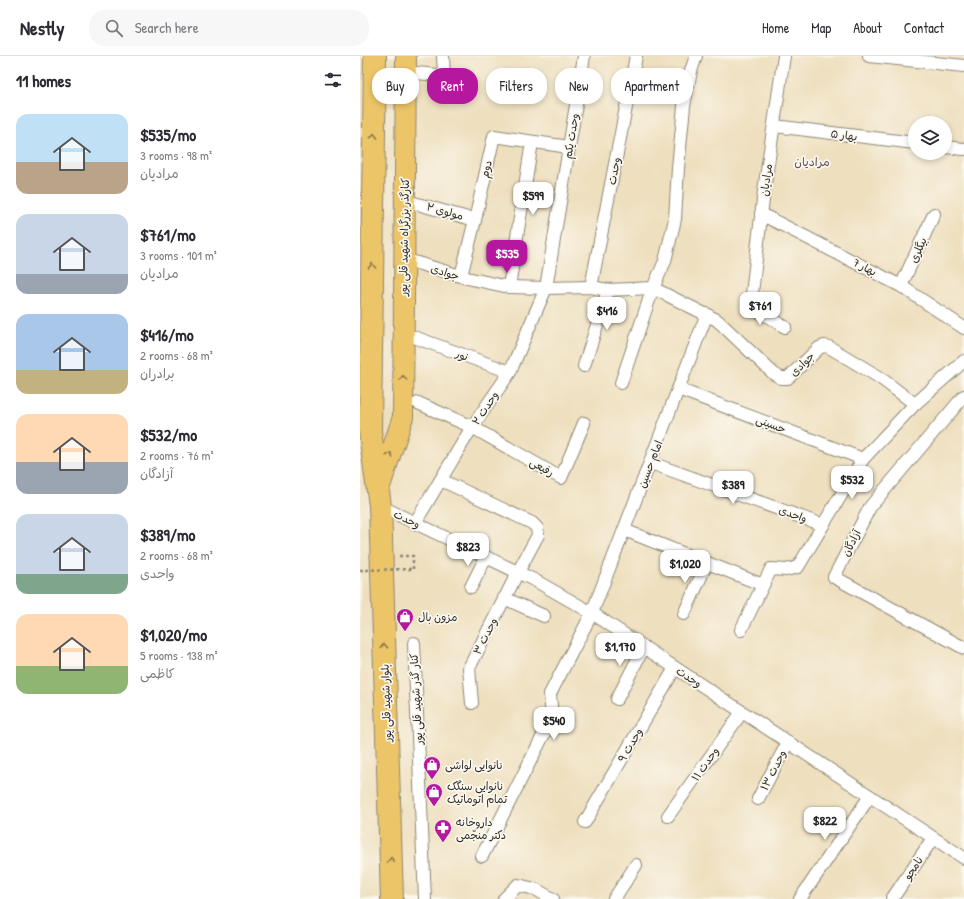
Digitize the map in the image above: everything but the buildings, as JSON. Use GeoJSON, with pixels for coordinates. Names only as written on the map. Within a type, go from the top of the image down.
{"type":"FeatureCollection","features":[{"type":"Feature","properties":{"kind":"highway","name":"بلوار شهید قلی پور"},"geometry":{"type":"LineString","coordinates":[[375,56],[370,431],[379,499],[392,899]]}},
{"type":"Feature","properties":{"kind":"main road","name":"کنارگذر بزرگراه شهید قلی پور"},"geometry":{"type":"LineString","coordinates":[[379,499],[403,417],[406,64]]}},
{"type":"Feature","properties":{"kind":"street"},"geometry":{"type":"LineString","coordinates":[[444,56],[444,68]]}},
{"type":"Feature","properties":{"kind":"street","name":"وحدت یکم"},"geometry":{"type":"LineString","coordinates":[[546,288],[584,56]]}},
{"type":"Feature","properties":{"kind":"street","name":"وحدت"},"geometry":{"type":"LineString","coordinates":[[591,287],[636,56]]}},
{"type":"Feature","properties":{"kind":"street"},"geometry":{"type":"LineString","coordinates":[[621,383],[653,288],[665,260],[675,219],[684,106],[691,71],[696,56]]}},
{"type":"Feature","properties":{"kind":"street","name":"مرادیان"},"geometry":{"type":"LineString","coordinates":[[784,56],[764,191],[751,305],[785,327]]}},
{"type":"Feature","properties":{"kind":"street"},"geometry":{"type":"LineString","coordinates":[[869,56],[964,66]]}},
{"type":"Feature","properties":{"kind":"street"},"geometry":{"type":"LineString","coordinates":[[406,64],[427,71]]}},
{"type":"Feature","properties":{"kind":"street","name":"بهار ۵"},"geometry":{"type":"LineString","coordinates":[[774,126],[908,142]]}},
{"type":"Feature","properties":{"kind":"street","name":"دوم"},"geometry":{"type":"LineString","coordinates":[[461,276],[494,136],[569,147]]}},
{"type":"Feature","properties":{"kind":"street"},"geometry":{"type":"LineString","coordinates":[[509,287],[532,142]]}},
{"type":"Feature","properties":{"kind":"street"},"geometry":{"type":"LineString","coordinates":[[952,148],[964,149]]}},
{"type":"Feature","properties":{"kind":"street","name":"مولوی ۲"},"geometry":{"type":"LineString","coordinates":[[414,202],[475,220]]}},
{"type":"Feature","properties":{"kind":"street","name":"بهار 7"},"geometry":{"type":"LineString","coordinates":[[761,214],[901,286],[964,328]]}},
{"type":"Feature","properties":{"kind":"street","name":"بیگلری"},"geometry":{"type":"LineString","coordinates":[[901,286],[934,214]]}},
{"type":"Feature","properties":{"kind":"street","name":"جوادی"},"geometry":{"type":"LineString","coordinates":[[404,260],[461,276],[509,287],[591,287],[608,290],[653,288],[717,320],[780,378],[788,378],[819,348],[824,346],[830,347],[879,377],[915,404]]}},
{"type":"Feature","properties":{"kind":"street","name":"وحدت ۲"},"geometry":{"type":"LineString","coordinates":[[415,523],[472,427],[510,372],[546,288]]}},
{"type":"Feature","properties":{"kind":"street"},"geometry":{"type":"LineString","coordinates":[[584,366],[608,290]]}},
{"type":"Feature","properties":{"kind":"street","name":"امام حسین"},"geometry":{"type":"LineString","coordinates":[[482,856],[552,718],[550,694],[592,613],[707,314]]}},
{"type":"Feature","properties":{"kind":"street","name":"نور"},"geometry":{"type":"LineString","coordinates":[[414,337],[510,372]]}},
{"type":"Feature","properties":{"kind":"street"},"geometry":{"type":"LineString","coordinates":[[741,630],[771,569],[786,570],[798,567],[863,459],[915,404],[964,361]]}},
{"type":"Feature","properties":{"kind":"street","name":"حسینی"},"geometry":{"type":"LineString","coordinates":[[678,389],[863,459]]}},
{"type":"Feature","properties":{"kind":"street","name":"آزادگان"},"geometry":{"type":"LineString","coordinates":[[964,396],[870,507],[834,577],[964,648]]}},
{"type":"Feature","properties":{"kind":"street"},"geometry":{"type":"LineString","coordinates":[[418,403],[472,427]]}},
{"type":"Feature","properties":{"kind":"street","name":"رفیعی"},"geometry":{"type":"LineString","coordinates":[[472,427],[561,478],[584,423]]}},
{"type":"Feature","properties":{"kind":"street","name":"واحدی"},"geometry":{"type":"LineString","coordinates":[[651,462],[823,525]]}},
{"type":"Feature","properties":{"kind":"street","name":"وحدت ۳"},"geometry":{"type":"LineString","coordinates":[[441,480],[532,524],[537,528],[538,535],[469,668],[472,703]]}},
{"type":"Feature","properties":{"kind":"street","name":"وحدت"},"geometry":{"type":"LineString","coordinates":[[379,499],[415,523],[536,581],[592,613],[964,858]]}},
{"type":"Feature","properties":{"kind":"street"},"geometry":{"type":"LineString","coordinates":[[624,530],[763,585]]}},
{"type":"Feature","properties":{"kind":"street"},"geometry":{"type":"LineString","coordinates":[[471,587],[486,557]]}},
{"type":"Feature","properties":{"kind":"street"},"geometry":{"type":"LineString","coordinates":[[684,614],[707,563]]}},
{"type":"Feature","properties":{"kind":"street"},"geometry":{"type":"LineString","coordinates":[[504,598],[544,616]]}},
{"type":"Feature","properties":{"kind":"street","name":"کنار گذر شهید قلی پور"},"geometry":{"type":"LineString","coordinates":[[414,642],[425,899]]}},
{"type":"Feature","properties":{"kind":"street"},"geometry":{"type":"LineString","coordinates":[[617,699],[644,647]]}},
{"type":"Feature","properties":{"kind":"street","name":"وحدت ۹"},"geometry":{"type":"LineString","coordinates":[[585,822],[675,668]]}},
{"type":"Feature","properties":{"kind":"street","name":"وحدت ۱۱"},"geometry":{"type":"LineString","coordinates":[[668,816],[742,712]]}},
{"type":"Feature","properties":{"kind":"street","name":"وحدت ۱۳"},"geometry":{"type":"LineString","coordinates":[[758,799],[788,742]]}},
{"type":"Feature","properties":{"kind":"street"},"geometry":{"type":"LineString","coordinates":[[800,899],[870,796]]}},
{"type":"Feature","properties":{"kind":"street","name":"نامجو"},"geometry":{"type":"LineString","coordinates":[[892,899],[933,838]]}},
{"type":"Feature","properties":{"kind":"street"},"geometry":{"type":"LineString","coordinates":[[614,899],[636,865]]}},
{"type":"Feature","properties":{"kind":"street"},"geometry":{"type":"LineString","coordinates":[[504,899],[518,886],[535,889],[553,899]]}},
{"type":"Feature","properties":{"kind":"path"},"geometry":{"type":"LineString","coordinates":[[360,570],[413,569],[413,556]]}},
{"type":"Feature","properties":{"kind":"place","name":"مزون بال"},"geometry":{"type":"Point","coordinates":[405,632]}},
{"type":"Feature","properties":{"kind":"place","name":"نانوایی لواشی"},"geometry":{"type":"Point","coordinates":[432,780]}},
{"type":"Feature","properties":{"kind":"place","name":"نانوایی سنگک تمام اتوماتیک"},"geometry":{"type":"Point","coordinates":[434,807]}},
{"type":"Feature","properties":{"kind":"place","name":"داروخانه دکتر منجّمی"},"geometry":{"type":"Point","coordinates":[443,843]}},
{"type":"Feature","properties":{"kind":"district","name":"مرادیان"},"geometry":{"type":"Point","coordinates":[812,161]}}]}
